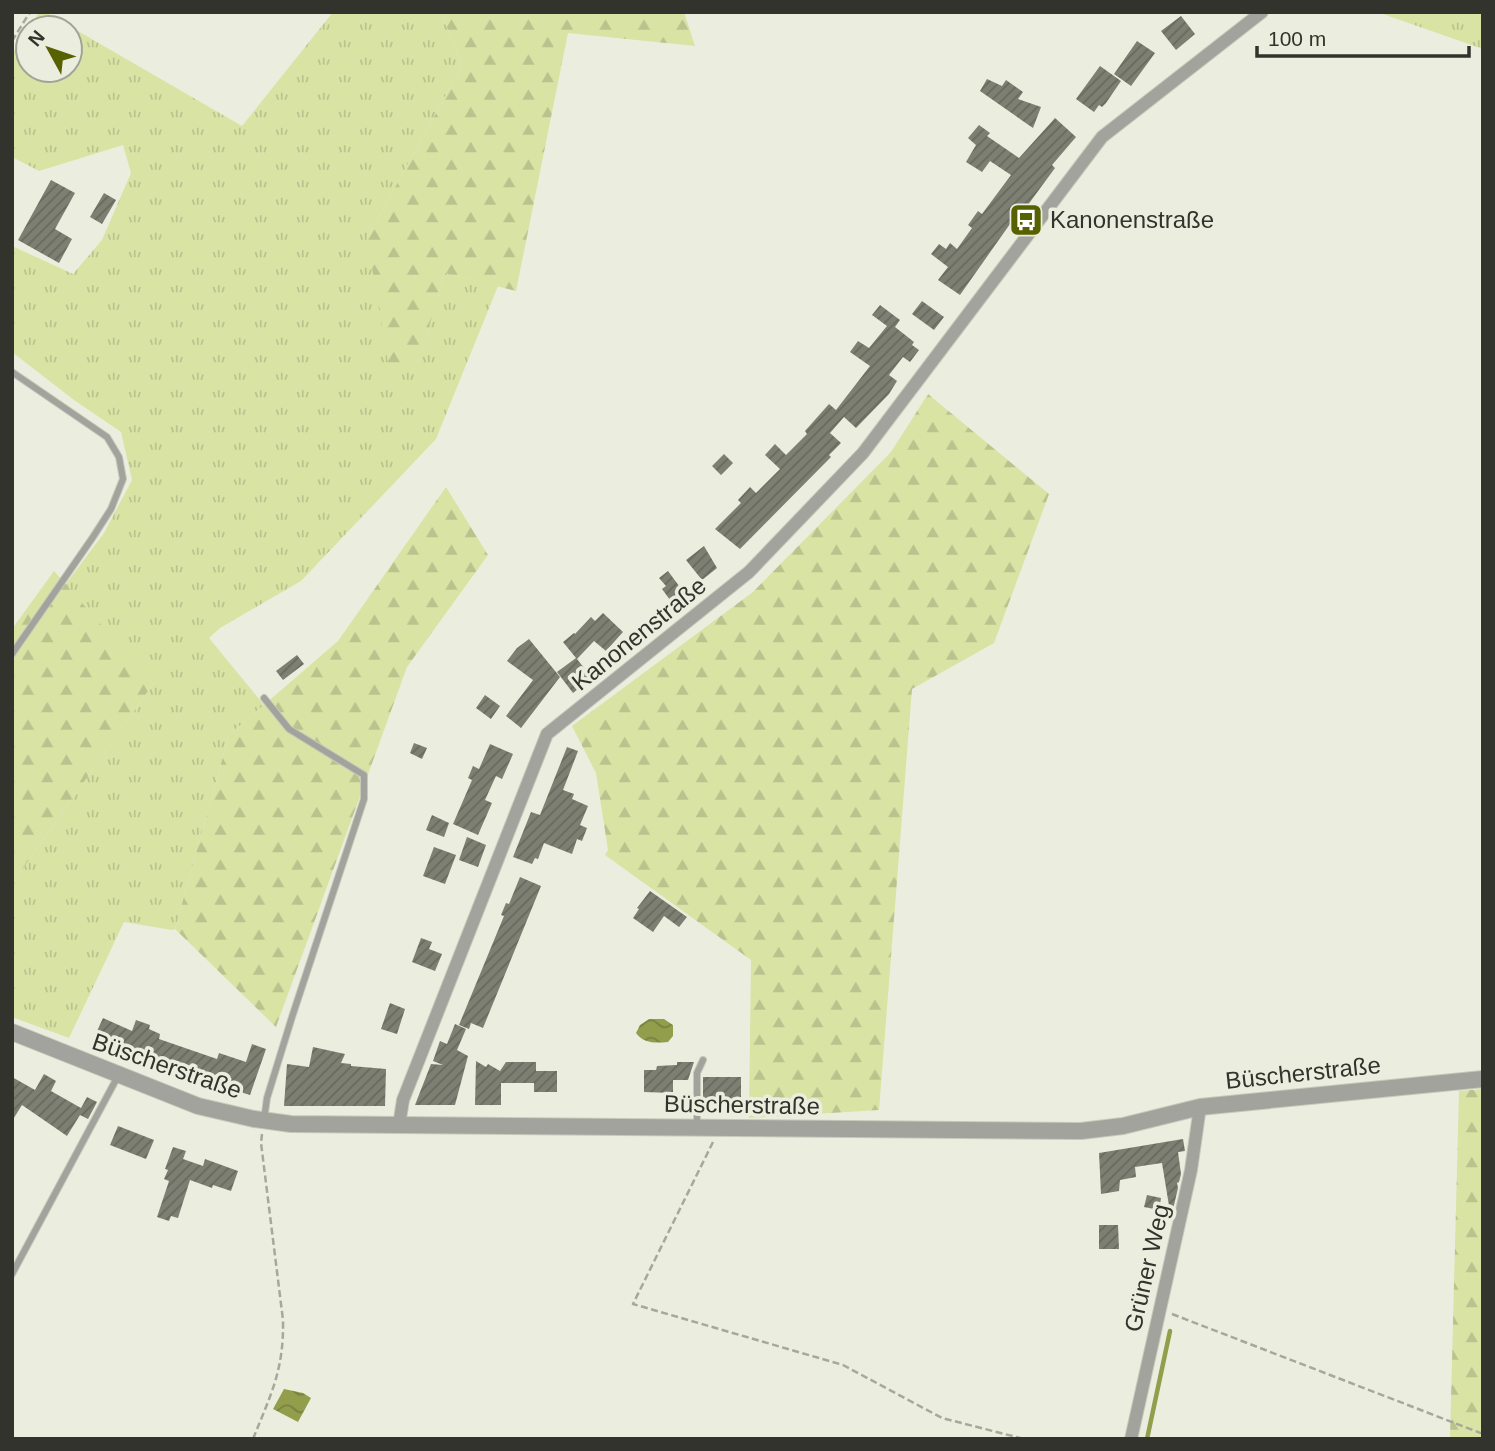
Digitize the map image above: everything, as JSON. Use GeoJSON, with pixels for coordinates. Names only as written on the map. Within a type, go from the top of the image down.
{"type":"FeatureCollection","features":[{"type":"Feature","properties":{"kind":"street","name":"Kanonenstraße"},"geometry":{"type":"LineString","coordinates":[[399,1125],[403,1100],[547,734],[749,572],[863,453],[1102,137],[1262,12]]}},
{"type":"Feature","properties":{"kind":"street","name":"Büscherstraße"},"geometry":{"type":"LineString","coordinates":[[12,1032],[198,1106],[264,1121],[291,1124],[1081,1131],[1123,1126],[1199,1107],[1483,1079]]}},
{"type":"Feature","properties":{"kind":"street","name":"Grüner Weg"},"geometry":{"type":"LineString","coordinates":[[1131,1439],[1191,1170],[1199,1107]]}},
{"type":"Feature","properties":{"kind":"lane"},"geometry":{"type":"LineString","coordinates":[[12,372],[107,437],[119,457],[123,479],[111,509],[12,654]]}},
{"type":"Feature","properties":{"kind":"lane"},"geometry":{"type":"LineString","coordinates":[[264,698],[289,729],[364,775],[364,799],[292,1017],[267,1098],[264,1121]]}},
{"type":"Feature","properties":{"kind":"lane"},"geometry":{"type":"LineString","coordinates":[[698,1127],[697,1073],[703,1060]]}},
{"type":"Feature","properties":{"kind":"lane"},"geometry":{"type":"LineString","coordinates":[[12,1274],[118,1076]]}},
{"type":"Feature","properties":{"kind":"path"},"geometry":{"type":"LineString","coordinates":[[12,41],[30,12]]}},
{"type":"Feature","properties":{"kind":"path"},"geometry":{"type":"LineString","coordinates":[[253,1439],[277,1380],[283,1349],[283,1320],[261,1143],[264,1121]]}},
{"type":"Feature","properties":{"kind":"path"},"geometry":{"type":"LineString","coordinates":[[721,1127],[633,1304],[842,1365],[942,1418],[1024,1439]]}},
{"type":"Feature","properties":{"kind":"path"},"geometry":{"type":"LineString","coordinates":[[1159,1309],[1483,1434]]}},
{"type":"Feature","properties":{"kind":"green space"},"geometry":{"type":"Polygon","coordinates":[[[333,12],[441,12],[462,66],[367,238],[417,367],[445,273],[498,286],[436,439],[301,581],[220,628],[209,638],[264,705],[229,735],[175,929],[124,922],[69,1038],[12,1017],[12,884],[153,684],[65,585],[104,533],[132,480],[121,432],[12,352],[12,246],[73,274],[102,240],[131,173],[123,145],[39,171],[12,157],[14,51],[14,84],[84,84],[84,35],[242,126],[333,12]]]}},
{"type":"Feature","properties":{"kind":"green space"},"geometry":{"type":"Polygon","coordinates":[[[441,12],[684,12],[695,46],[568,33],[516,291],[445,273],[417,368],[389,368],[367,238],[462,66],[441,12]]]}},
{"type":"Feature","properties":{"kind":"green space"},"geometry":{"type":"Polygon","coordinates":[[[1377,12],[1483,12],[1483,49],[1377,12]]]}},
{"type":"Feature","properties":{"kind":"green space"},"geometry":{"type":"Polygon","coordinates":[[[928,394],[1049,494],[994,643],[912,689],[879,1110],[749,1118],[751,960],[605,855],[608,850],[596,773],[572,726],[753,592],[891,452],[928,394]]]}},
{"type":"Feature","properties":{"kind":"green space"},"geometry":{"type":"Polygon","coordinates":[[[446,487],[488,555],[407,667],[276,1027],[175,929],[229,735],[338,641],[446,487]]]}},
{"type":"Feature","properties":{"kind":"green space"},"geometry":{"type":"Polygon","coordinates":[[[54,571],[153,684],[12,884],[12,629],[54,571]]]}},
{"type":"Feature","properties":{"kind":"green space"},"geometry":{"type":"Polygon","coordinates":[[[1483,1089],[1483,1439],[1450,1439],[1459,1091],[1483,1089]]]}},
{"type":"Feature","properties":{"kind":"water"},"geometry":{"type":"Polygon","coordinates":[[[649,1019],[664,1019],[673,1025],[673,1036],[668,1042],[646,1041],[639,1037],[636,1033],[640,1025],[649,1019]]]}},
{"type":"Feature","properties":{"kind":"water"},"geometry":{"type":"Polygon","coordinates":[[[284,1389],[303,1393],[311,1398],[298,1422],[273,1409],[284,1389]]]}},
{"type":"Feature","properties":{"kind":"building"},"geometry":{"type":"Polygon","coordinates":[[[1181,16],[1195,34],[1176,50],[1161,31],[1181,16]]]}},
{"type":"Feature","properties":{"kind":"building"},"geometry":{"type":"Polygon","coordinates":[[[1137,41],[1155,53],[1131,86],[1114,74],[1137,41]]]}},
{"type":"Feature","properties":{"kind":"building"},"geometry":{"type":"Polygon","coordinates":[[[1100,66],[1121,81],[1106,103],[1102,107],[1099,105],[1094,112],[1076,99],[1100,66]]]}},
{"type":"Feature","properties":{"kind":"building"},"geometry":{"type":"Polygon","coordinates":[[[987,79],[1002,86],[1006,80],[1023,92],[1018,99],[1041,107],[1033,128],[980,91],[987,79]]]}},
{"type":"Feature","properties":{"kind":"building"},"geometry":{"type":"Polygon","coordinates":[[[1055,118],[1076,137],[1052,165],[1055,168],[1012,226],[1010,224],[960,295],[938,280],[948,267],[931,254],[939,244],[946,249],[950,243],[957,249],[972,228],[968,225],[978,211],[982,214],[1011,175],[990,161],[982,172],[966,162],[976,145],[968,138],[979,125],[990,133],[987,136],[1019,158],[1055,118]]]}},
{"type":"Feature","properties":{"kind":"building"},"geometry":{"type":"Polygon","coordinates":[[[51,180],[75,193],[55,229],[72,239],[59,263],[18,240],[51,180]]]}},
{"type":"Feature","properties":{"kind":"building"},"geometry":{"type":"Polygon","coordinates":[[[104,193],[116,200],[102,224],[90,217],[104,193]]]}},
{"type":"Feature","properties":{"kind":"building"},"geometry":{"type":"Polygon","coordinates":[[[922,301],[944,317],[934,330],[912,314],[922,301]]]}},
{"type":"Feature","properties":{"kind":"building"},"geometry":{"type":"Polygon","coordinates":[[[880,305],[900,320],[895,327],[914,342],[912,345],[919,350],[910,362],[903,357],[889,375],[897,381],[889,394],[856,428],[844,417],[830,433],[841,443],[829,455],[831,457],[740,549],[715,529],[741,503],[738,500],[750,487],[756,493],[780,469],[765,455],[775,444],[786,455],[807,434],[805,431],[829,404],[836,410],[870,366],[850,352],[858,341],[869,348],[887,326],[872,315],[880,305]]]}},
{"type":"Feature","properties":{"kind":"building"},"geometry":{"type":"Polygon","coordinates":[[[724,454],[733,463],[721,475],[712,466],[724,454]]]}},
{"type":"Feature","properties":{"kind":"building"},"geometry":{"type":"Polygon","coordinates":[[[704,546],[717,568],[702,580],[686,560],[704,546]]]}},
{"type":"Feature","properties":{"kind":"building"},"geometry":{"type":"Polygon","coordinates":[[[668,571],[685,594],[673,604],[662,589],[666,586],[659,578],[668,571]]]}},
{"type":"Feature","properties":{"kind":"building"},"geometry":{"type":"Polygon","coordinates":[[[603,613],[623,632],[606,651],[594,641],[577,659],[592,678],[573,693],[557,672],[576,658],[563,642],[591,617],[595,621],[603,613]]]}},
{"type":"Feature","properties":{"kind":"building"},"geometry":{"type":"Polygon","coordinates":[[[529,639],[560,677],[521,728],[506,716],[533,680],[507,661],[517,648],[529,639]]]}},
{"type":"Feature","properties":{"kind":"building"},"geometry":{"type":"Polygon","coordinates":[[[297,655],[304,664],[283,680],[276,671],[297,655]]]}},
{"type":"Feature","properties":{"kind":"building"},"geometry":{"type":"Polygon","coordinates":[[[485,695],[500,706],[491,719],[476,708],[485,695]]]}},
{"type":"Feature","properties":{"kind":"building"},"geometry":{"type":"Polygon","coordinates":[[[414,743],[427,748],[422,759],[410,753],[414,743]]]}},
{"type":"Feature","properties":{"kind":"building"},"geometry":{"type":"Polygon","coordinates":[[[490,744],[513,754],[502,779],[496,776],[485,800],[492,803],[478,835],[453,824],[472,780],[468,778],[473,766],[479,769],[490,744]]]}},
{"type":"Feature","properties":{"kind":"building"},"geometry":{"type":"Polygon","coordinates":[[[567,747],[578,751],[563,790],[574,794],[572,799],[588,806],[580,825],[587,828],[582,841],[577,839],[572,854],[544,843],[538,859],[535,858],[532,864],[513,857],[531,812],[540,815],[567,747]]]}},
{"type":"Feature","properties":{"kind":"building"},"geometry":{"type":"Polygon","coordinates":[[[432,815],[449,823],[444,837],[426,830],[432,815]]]}},
{"type":"Feature","properties":{"kind":"building"},"geometry":{"type":"Polygon","coordinates":[[[467,837],[486,845],[478,867],[459,860],[467,837]]]}},
{"type":"Feature","properties":{"kind":"building"},"geometry":{"type":"Polygon","coordinates":[[[434,847],[456,855],[445,884],[423,876],[434,847]]]}},
{"type":"Feature","properties":{"kind":"building"},"geometry":{"type":"Polygon","coordinates":[[[520,877],[541,886],[483,1028],[471,1023],[469,1029],[459,1025],[504,916],[501,915],[506,903],[509,904],[520,877]]]}},
{"type":"Feature","properties":{"kind":"building"},"geometry":{"type":"Polygon","coordinates":[[[650,891],[687,917],[679,927],[664,916],[653,932],[633,918],[650,891]]]}},
{"type":"Feature","properties":{"kind":"building"},"geometry":{"type":"Polygon","coordinates":[[[421,938],[432,942],[429,949],[442,954],[435,971],[412,962],[421,938]]]}},
{"type":"Feature","properties":{"kind":"building"},"geometry":{"type":"Polygon","coordinates":[[[390,1003],[405,1009],[397,1034],[381,1029],[390,1003]]]}},
{"type":"Feature","properties":{"kind":"building"},"geometry":{"type":"Polygon","coordinates":[[[103,1018],[132,1031],[136,1020],[150,1025],[149,1029],[160,1034],[159,1039],[217,1059],[219,1053],[246,1062],[252,1044],[266,1049],[250,1095],[135,1061],[92,1042],[103,1018]]]}},
{"type":"Feature","properties":{"kind":"building"},"geometry":{"type":"Polygon","coordinates":[[[455,1024],[466,1029],[457,1050],[468,1056],[455,1105],[415,1105],[431,1064],[443,1065],[433,1061],[440,1041],[447,1044],[455,1024]]]}},
{"type":"Feature","properties":{"kind":"building"},"geometry":{"type":"Polygon","coordinates":[[[313,1047],[345,1054],[341,1063],[386,1069],[385,1106],[284,1106],[287,1064],[309,1067],[313,1047]]]}},
{"type":"Feature","properties":{"kind":"building"},"geometry":{"type":"Polygon","coordinates":[[[476,1061],[500,1071],[506,1062],[536,1062],[536,1071],[557,1071],[557,1092],[534,1092],[534,1083],[501,1083],[501,1105],[475,1105],[476,1061]]]}},
{"type":"Feature","properties":{"kind":"building"},"geometry":{"type":"Polygon","coordinates":[[[677,1062],[694,1062],[688,1080],[673,1080],[673,1093],[644,1092],[644,1070],[677,1065],[677,1062]]]}},
{"type":"Feature","properties":{"kind":"building"},"geometry":{"type":"Polygon","coordinates":[[[44,1074],[56,1081],[51,1091],[81,1108],[87,1097],[97,1102],[88,1119],[80,1115],[67,1136],[22,1105],[12,1121],[12,1077],[35,1090],[44,1074]]]}},
{"type":"Feature","properties":{"kind":"building"},"geometry":{"type":"Polygon","coordinates":[[[703,1077],[741,1077],[741,1109],[703,1108],[703,1077]]]}},
{"type":"Feature","properties":{"kind":"building"},"geometry":{"type":"Polygon","coordinates":[[[118,1126],[154,1140],[146,1159],[110,1145],[118,1126]]]}},
{"type":"Feature","properties":{"kind":"building"},"geometry":{"type":"Polygon","coordinates":[[[1183,1139],[1185,1151],[1178,1152],[1181,1174],[1171,1218],[1162,1163],[1135,1167],[1136,1177],[1120,1180],[1119,1191],[1101,1194],[1099,1153],[1183,1139]]]}},
{"type":"Feature","properties":{"kind":"building"},"geometry":{"type":"Polygon","coordinates":[[[173,1147],[186,1151],[183,1159],[203,1166],[205,1159],[238,1171],[231,1191],[190,1180],[178,1218],[171,1216],[169,1221],[157,1217],[169,1181],[164,1179],[168,1170],[165,1169],[173,1147]]]}},
{"type":"Feature","properties":{"kind":"building"},"geometry":{"type":"Polygon","coordinates":[[[1147,1195],[1161,1198],[1159,1210],[1144,1207],[1147,1195]]]}},
{"type":"Feature","properties":{"kind":"building"},"geometry":{"type":"Polygon","coordinates":[[[1099,1225],[1118,1225],[1119,1249],[1099,1249],[1099,1225]]]}},
{"type":"Feature","properties":{"kind":"waterway"},"geometry":{"type":"LineString","coordinates":[[1147,1439],[1170,1331]]}},
{"type":"Feature","properties":{"kind":"place","name":"Kanonenstraße"},"geometry":{"type":"Point","coordinates":[1026,220]}}]}
